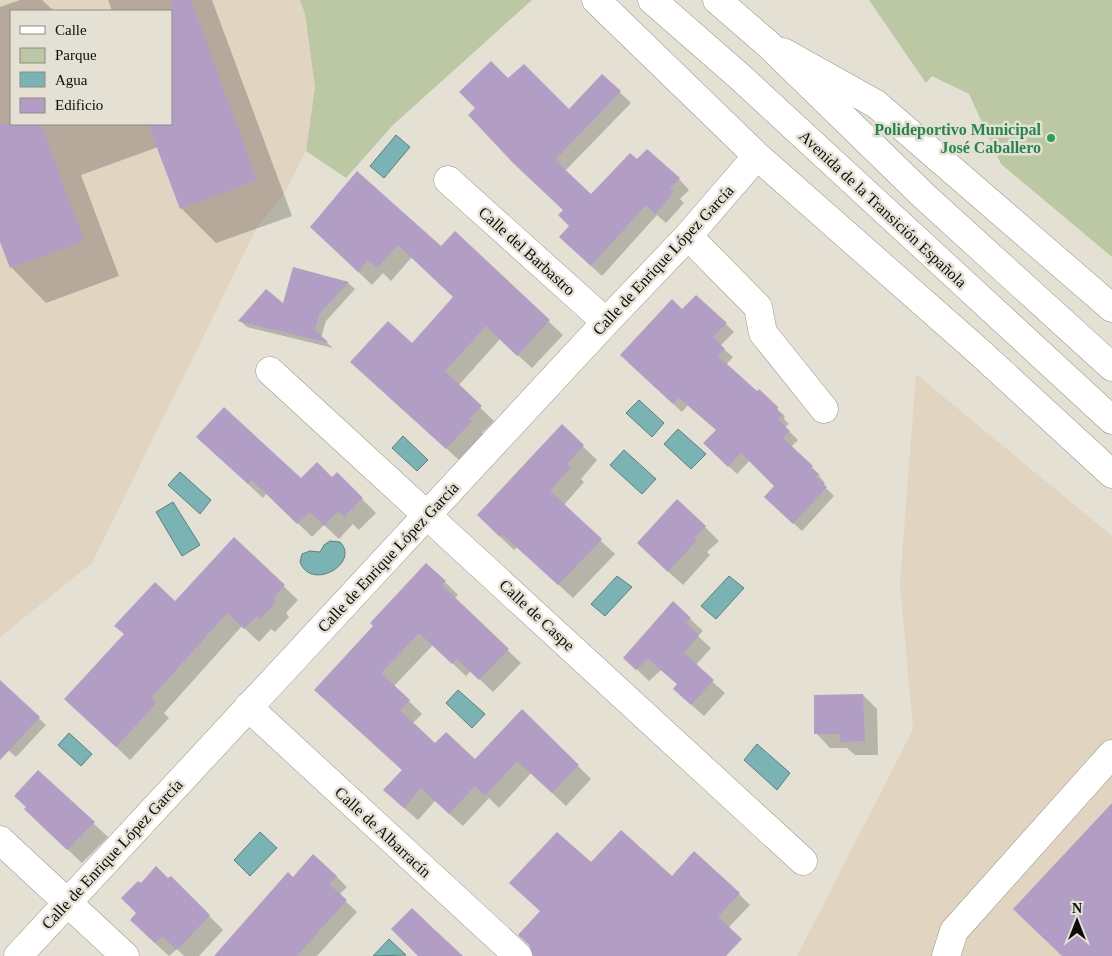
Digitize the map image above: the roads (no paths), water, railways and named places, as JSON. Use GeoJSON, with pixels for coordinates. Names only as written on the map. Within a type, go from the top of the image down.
{"type":"FeatureCollection","features":[{"type":"Feature","properties":{"kind":"street"},"geometry":{"type":"LineString","coordinates":[[596,0],[756,156],[976,349],[1112,474]]}},
{"type":"Feature","properties":{"kind":"street","name":"Avenida de la Transición Española"},"geometry":{"type":"LineString","coordinates":[[652,0],[739,76],[1112,420]]}},
{"type":"Feature","properties":{"kind":"street"},"geometry":{"type":"LineString","coordinates":[[717,0],[769,45],[924,196],[1112,367]]}},
{"type":"Feature","properties":{"kind":"street"},"geometry":{"type":"LineString","coordinates":[[769,45],[876,104],[1112,308]]}},
{"type":"Feature","properties":{"kind":"street","name":"Calle de Enrique López García"},"geometry":{"type":"LineString","coordinates":[[18,956],[688,236],[756,156]]}},
{"type":"Feature","properties":{"kind":"street","name":"Calle del Barbastro"},"geometry":{"type":"LineString","coordinates":[[448,180],[606,322]]}},
{"type":"Feature","properties":{"kind":"street"},"geometry":{"type":"LineString","coordinates":[[688,236],[758,307],[763,333],[824,408]]}},
{"type":"Feature","properties":{"kind":"street","name":"Calle de Caspe"},"geometry":{"type":"LineString","coordinates":[[270,371],[429,515],[803,861]]}},
{"type":"Feature","properties":{"kind":"street","name":"Calle de Albarracín"},"geometry":{"type":"LineString","coordinates":[[248,707],[518,956]]}},
{"type":"Feature","properties":{"kind":"street"},"geometry":{"type":"LineString","coordinates":[[946,956],[954,931],[1112,754]]}},
{"type":"Feature","properties":{"kind":"street"},"geometry":{"type":"LineString","coordinates":[[0,840],[125,956]]}},
{"type":"Feature","properties":{"kind":"water"},"geometry":{"type":"Polygon","coordinates":[[[396,135],[410,147],[384,178],[370,166],[396,135]]]}},
{"type":"Feature","properties":{"kind":"water"},"geometry":{"type":"Polygon","coordinates":[[[639,400],[664,423],[652,437],[626,413],[639,400]]]}},
{"type":"Feature","properties":{"kind":"water"},"geometry":{"type":"Polygon","coordinates":[[[678,429],[706,454],[691,469],[664,444],[678,429]]]}},
{"type":"Feature","properties":{"kind":"water"},"geometry":{"type":"Polygon","coordinates":[[[403,436],[428,460],[417,471],[392,448],[403,436]]]}},
{"type":"Feature","properties":{"kind":"water"},"geometry":{"type":"Polygon","coordinates":[[[624,450],[656,479],[642,494],[610,465],[624,450]]]}},
{"type":"Feature","properties":{"kind":"water"},"geometry":{"type":"Polygon","coordinates":[[[180,472],[211,500],[200,514],[168,485],[180,472]]]}},
{"type":"Feature","properties":{"kind":"water"},"geometry":{"type":"Polygon","coordinates":[[[173,502],[200,545],[182,556],[156,512],[173,502]]]}},
{"type":"Feature","properties":{"kind":"water"},"geometry":{"type":"Polygon","coordinates":[[[330,541],[340,542],[345,550],[344,558],[339,565],[332,571],[323,574],[314,574],[306,571],[300,562],[302,554],[310,551],[320,552],[324,545],[330,541]]]}},
{"type":"Feature","properties":{"kind":"water"},"geometry":{"type":"Polygon","coordinates":[[[617,576],[632,587],[605,616],[591,604],[617,576]]]}},
{"type":"Feature","properties":{"kind":"water"},"geometry":{"type":"Polygon","coordinates":[[[729,576],[744,588],[716,619],[701,606],[729,576]]]}},
{"type":"Feature","properties":{"kind":"water"},"geometry":{"type":"Polygon","coordinates":[[[458,690],[485,714],[472,728],[446,703],[458,690]]]}},
{"type":"Feature","properties":{"kind":"water"},"geometry":{"type":"Polygon","coordinates":[[[69,733],[92,754],[81,766],[58,745],[69,733]]]}},
{"type":"Feature","properties":{"kind":"water"},"geometry":{"type":"Polygon","coordinates":[[[757,744],[790,773],[777,790],[744,760],[757,744]]]}},
{"type":"Feature","properties":{"kind":"water"},"geometry":{"type":"Polygon","coordinates":[[[260,832],[277,848],[250,876],[234,860],[260,832]]]}},
{"type":"Feature","properties":{"kind":"water"},"geometry":{"type":"Polygon","coordinates":[[[389,939],[406,955],[373,956],[389,939]]]}},
{"type":"Feature","properties":{"kind":"place","name":"Polideportivo Municipal José Caballero"},"geometry":{"type":"Point","coordinates":[1051,138]}}]}
